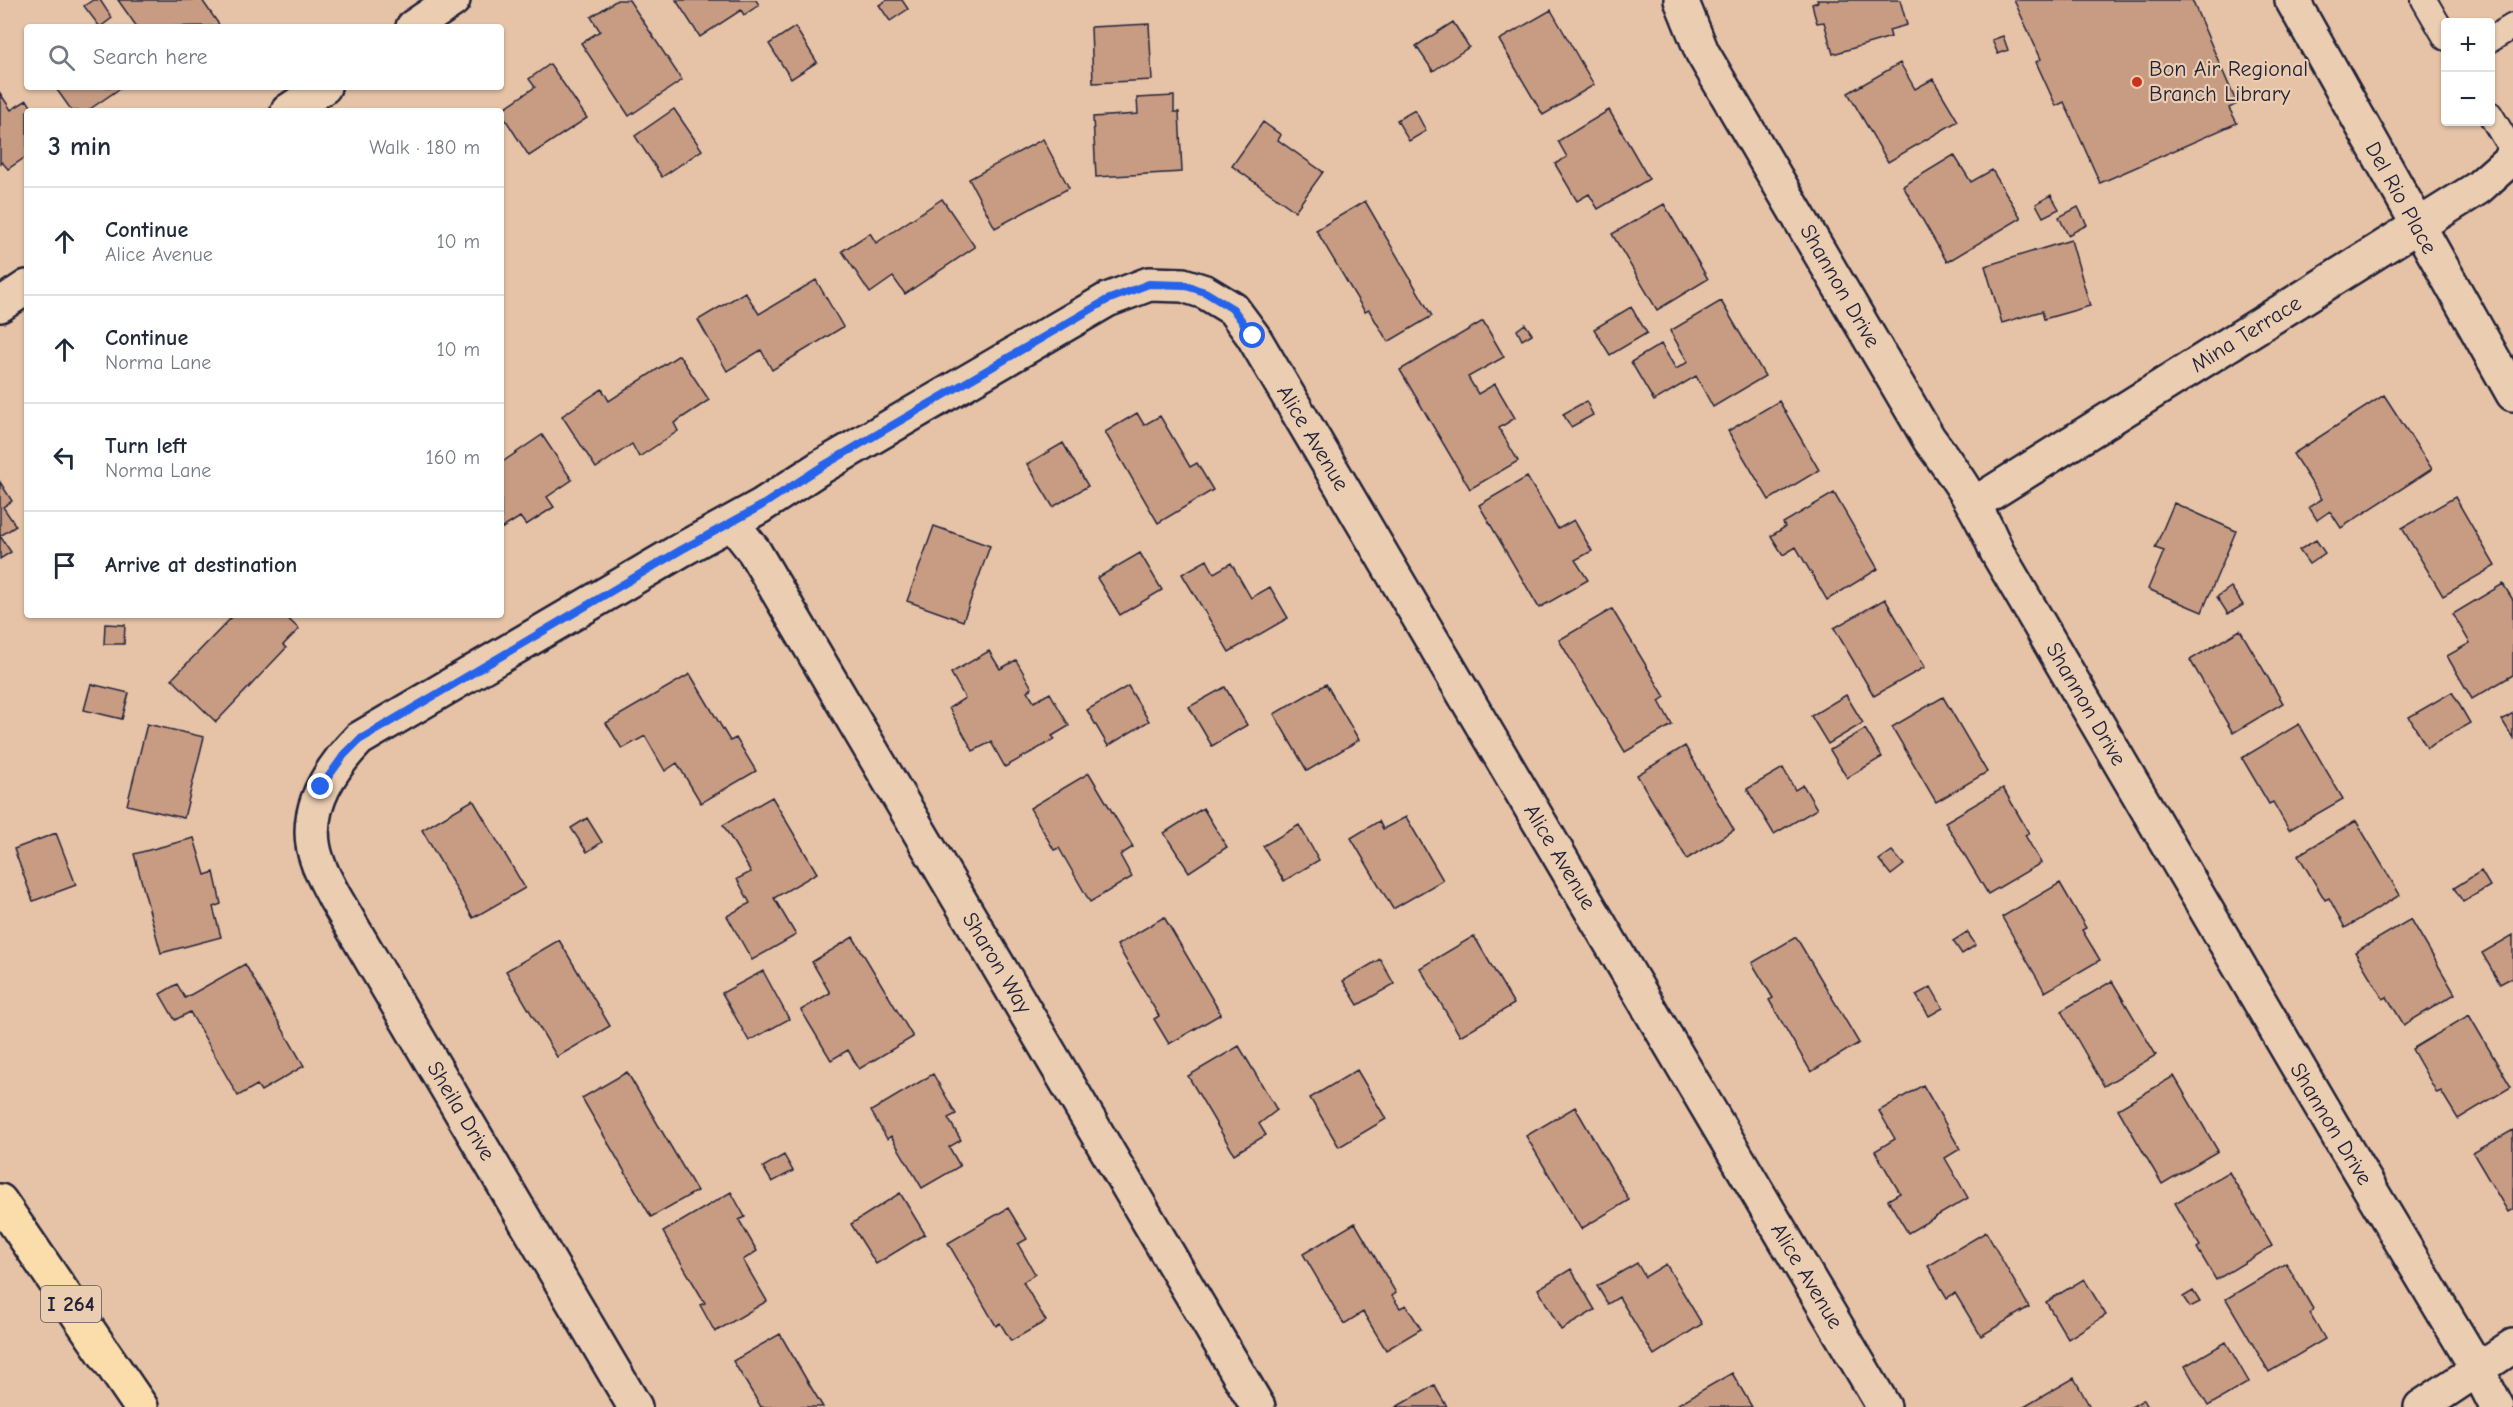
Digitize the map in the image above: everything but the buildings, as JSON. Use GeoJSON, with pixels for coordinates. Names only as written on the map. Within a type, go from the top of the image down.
{"type":"FeatureCollection","features":[{"type":"Feature","properties":{"kind":"highway","name":"I 264"},"geometry":{"type":"LineString","coordinates":[[0,1201],[141,1407]]}},
{"type":"Feature","properties":{"kind":"street"},"geometry":{"type":"LineString","coordinates":[[417,24],[453,0]]}},
{"type":"Feature","properties":{"kind":"street","name":"Shannon Drive"},"geometry":{"type":"LineString","coordinates":[[1681,0],[1702,52],[1929,439],[1956,474],[1983,519],[1997,552],[2498,1407]]}},
{"type":"Feature","properties":{"kind":"street","name":"Del Rio Place"},"geometry":{"type":"LineString","coordinates":[[2292,0],[2513,394]]}},
{"type":"Feature","properties":{"kind":"street"},"geometry":{"type":"LineString","coordinates":[[292,108],[320,90]]}},
{"type":"Feature","properties":{"kind":"street","name":"Mina Terrace"},"geometry":{"type":"LineString","coordinates":[[1974,504],[2478,188],[2513,157]]}},
{"type":"Feature","properties":{"kind":"street","name":"Sheila Drive"},"geometry":{"type":"LineString","coordinates":[[635,1407],[335,898],[317,860],[311,835],[321,787],[344,755],[359,740],[732,523],[821,467],[1107,300],[1149,284],[1183,285],[1205,292],[1233,309]]}},
{"type":"Feature","properties":{"kind":"street"},"geometry":{"type":"LineString","coordinates":[[0,305],[24,289]]}},
{"type":"Feature","properties":{"kind":"street","name":"Alice Avenue"},"geometry":{"type":"LineString","coordinates":[[1233,309],[1253,336],[1884,1407]]}},
{"type":"Feature","properties":{"kind":"street","name":"Sharon Way"},"geometry":{"type":"LineString","coordinates":[[732,523],[754,551],[1258,1407]]}},
{"type":"Feature","properties":{"kind":"street"},"geometry":{"type":"LineString","coordinates":[[2421,1407],[2513,1346]]}},
{"type":"Feature","properties":{"kind":"lane"},"geometry":{"type":"LineString","coordinates":[[2424,0],[2441,31]]}},
{"type":"Feature","properties":{"kind":"lane"},"geometry":{"type":"LineString","coordinates":[[2495,37],[2513,26]]}},
{"type":"Feature","properties":{"kind":"lane"},"geometry":{"type":"LineString","coordinates":[[2495,122],[2513,152]]}},
{"type":"Feature","properties":{"kind":"place","name":"Bon Air Regional Branch Library"},"geometry":{"type":"Point","coordinates":[2137,82]}},
{"type":"Feature","properties":{"kind":"route"},"geometry":{"type":"LineString","coordinates":[[321,787],[344,755],[359,740],[681,550],[761,506],[821,467],[1107,300],[1149,284],[1183,285],[1205,292],[1233,309],[1253,336]]}}]}
